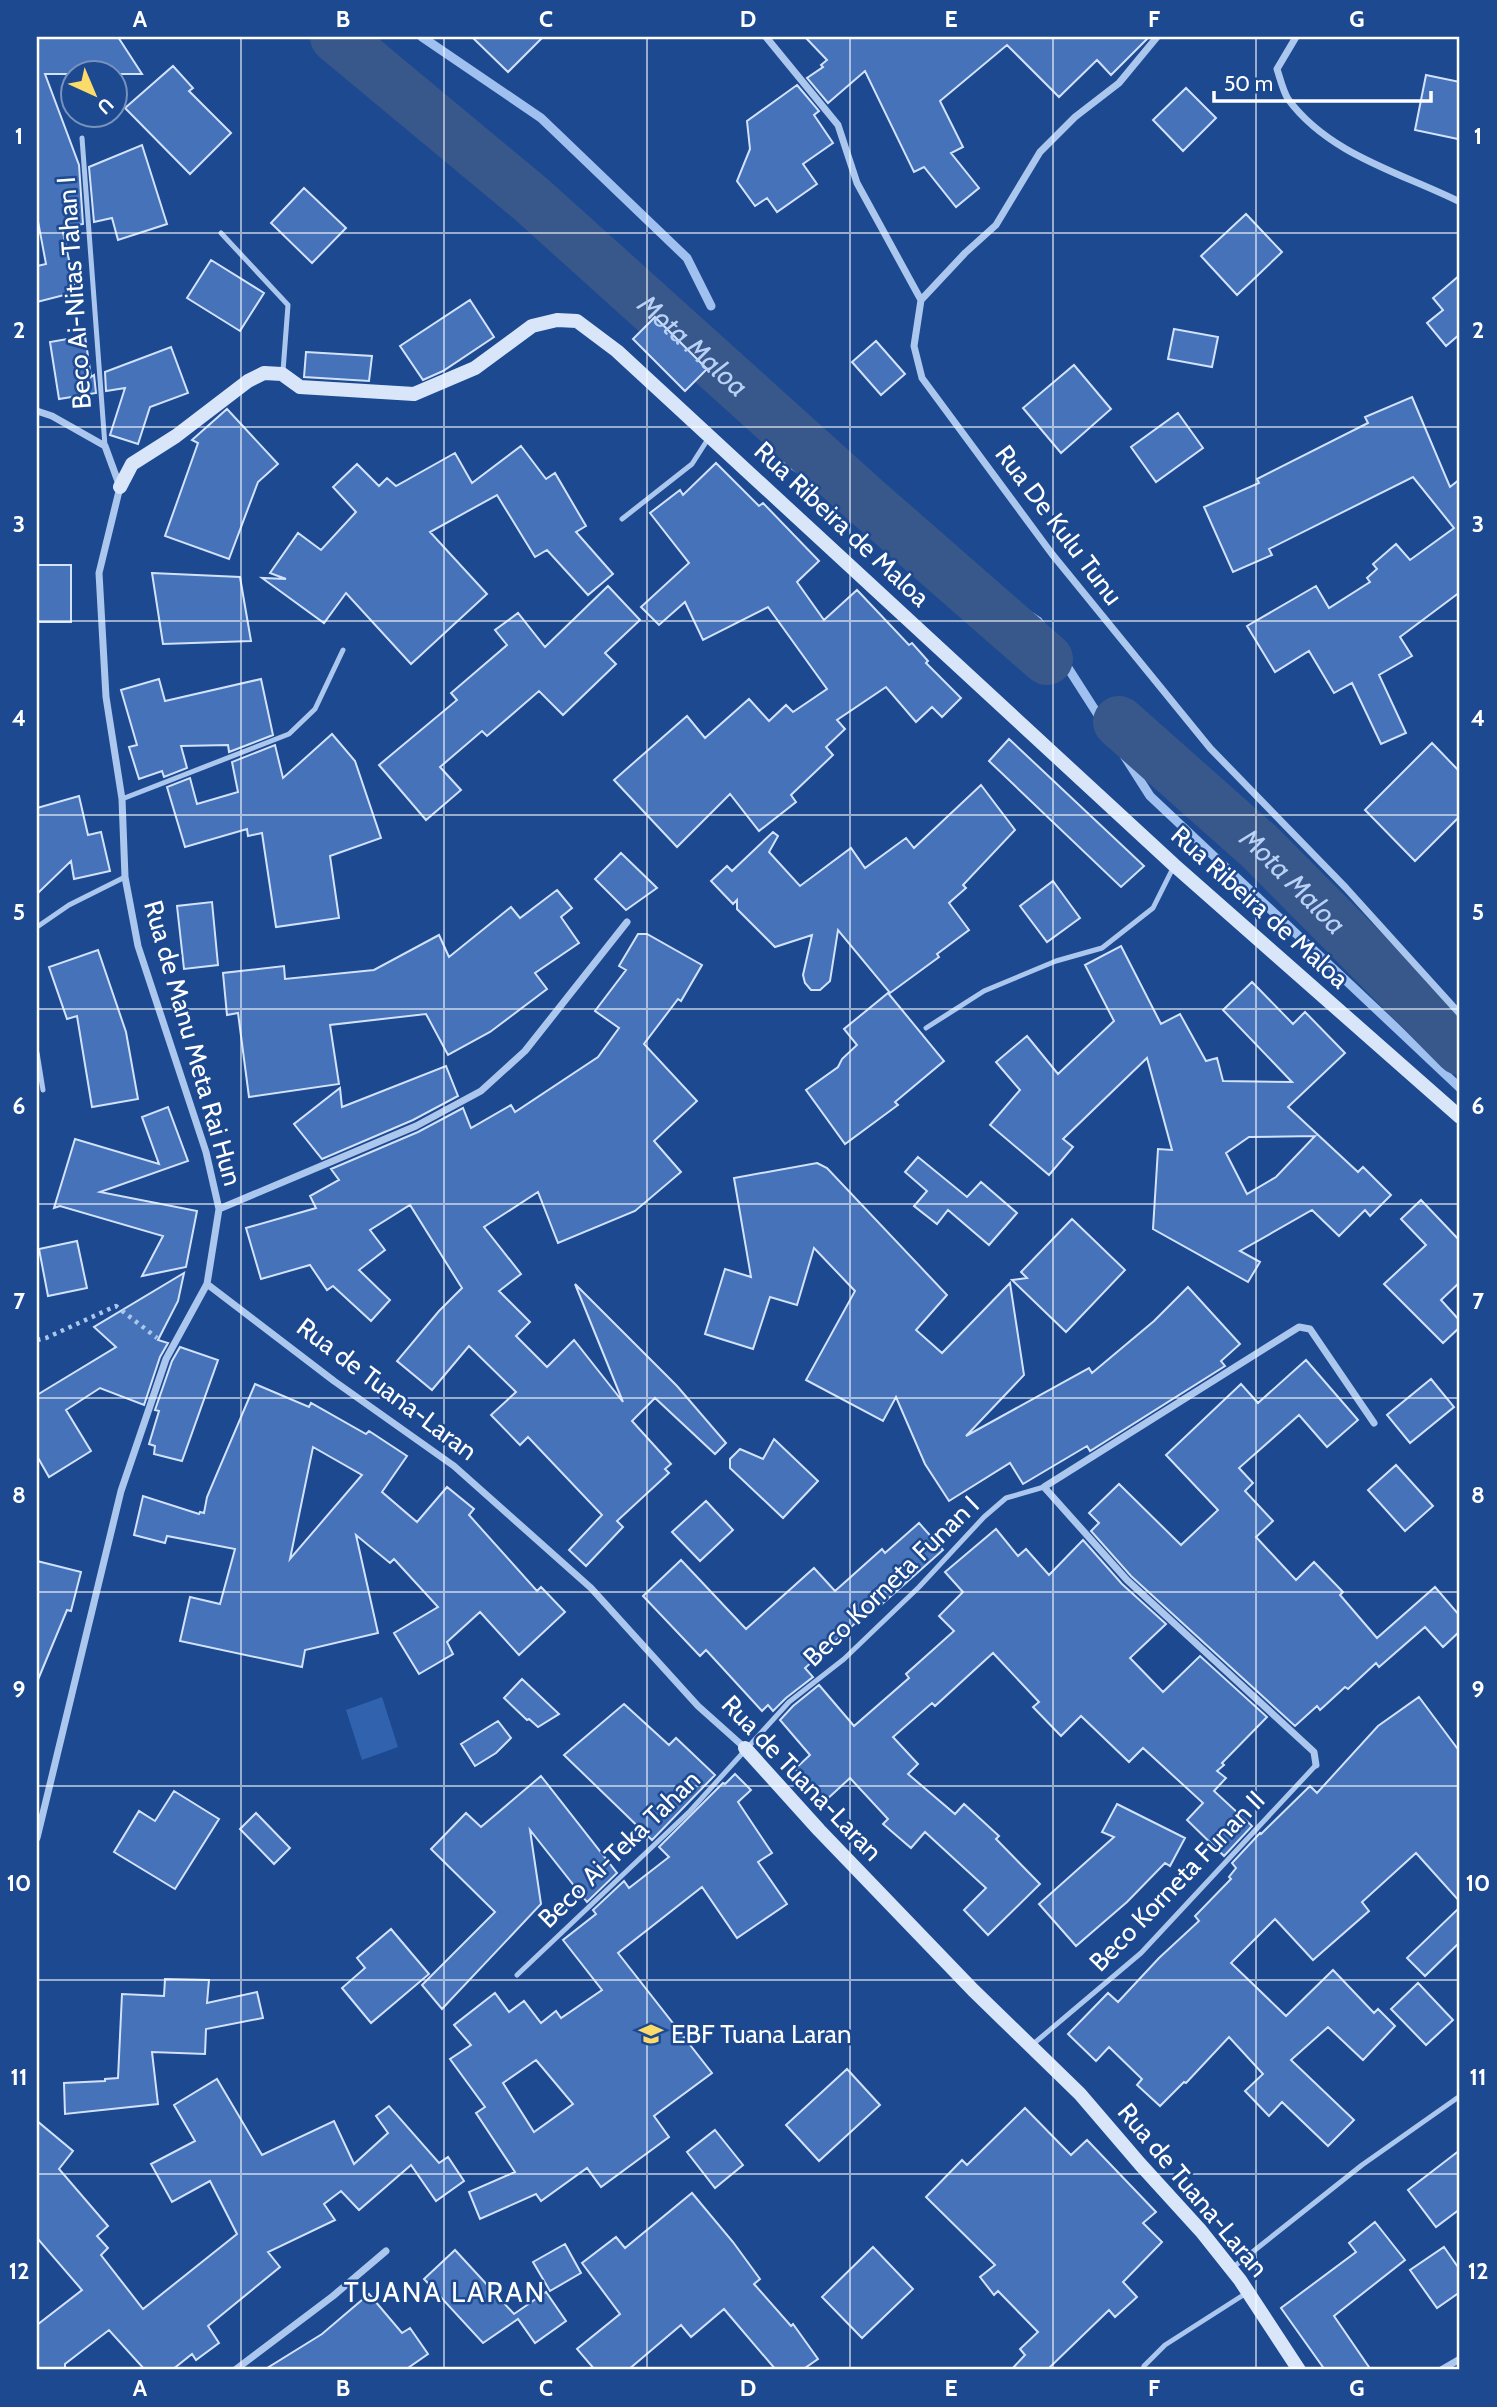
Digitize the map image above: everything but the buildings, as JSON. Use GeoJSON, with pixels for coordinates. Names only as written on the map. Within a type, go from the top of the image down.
{"type":"FeatureCollection","features":[{"type":"Feature","properties":{"kind":"street"},"geometry":{"type":"LineString","coordinates":[[766,37],[838,125],[857,183],[921,300],[965,253],[996,225],[1040,152],[1075,117],[1119,83],[1157,37]]}},
{"type":"Feature","properties":{"kind":"street"},"geometry":{"type":"LineString","coordinates":[[1296,37],[1277,69],[1287,98],[1313,126],[1347,149],[1401,177],[1460,202]]}},
{"type":"Feature","properties":{"kind":"street","name":"Rua De Kulu Tunu"},"geometry":{"type":"LineString","coordinates":[[921,300],[914,346],[922,378],[1052,554],[1210,748],[1346,888],[1460,1014]]}},
{"type":"Feature","properties":{"kind":"street","name":"Rua Ribeira de Maloa"},"geometry":{"type":"LineString","coordinates":[[282,374],[300,387],[414,394],[475,368],[532,326],[557,320],[577,321],[617,351],[1174,865],[1460,1117]]}},
{"type":"Feature","properties":{"kind":"street"},"geometry":{"type":"LineString","coordinates":[[120,487],[132,464],[176,436],[248,381],[264,373],[282,374]]}},
{"type":"Feature","properties":{"kind":"street"},"geometry":{"type":"LineString","coordinates":[[37,411],[52,416],[105,446],[120,487]]}},
{"type":"Feature","properties":{"kind":"street","name":"Rua de Manu Meta Rai Hun"},"geometry":{"type":"LineString","coordinates":[[37,1838],[121,1491],[172,1350],[207,1284],[219,1209],[206,1152],[138,947],[125,877],[122,799],[106,697],[99,573],[120,487]]}},
{"type":"Feature","properties":{"kind":"street"},"geometry":{"type":"LineString","coordinates":[[219,1209],[416,1126],[481,1091],[525,1051],[627,922]]}},
{"type":"Feature","properties":{"kind":"street","name":"Rua de Tuana-Laran"},"geometry":{"type":"LineString","coordinates":[[207,1284],[334,1381],[454,1466],[591,1588],[698,1706],[745,1748],[819,1830],[972,1990],[1080,2094],[1201,2231],[1248,2292],[1299,2370]]}},
{"type":"Feature","properties":{"kind":"street"},"geometry":{"type":"LineString","coordinates":[[1316,1765],[1314,1752],[1127,1580],[1044,1486],[1299,1327],[1310,1329],[1374,1423]]}},
{"type":"Feature","properties":{"kind":"street"},"geometry":{"type":"LineString","coordinates":[[235,2370],[333,2296],[386,2251]]}},
{"type":"Feature","properties":{"kind":"street"},"geometry":{"type":"LineString","coordinates":[[1441,2370],[1460,2359]]}},
{"type":"Feature","properties":{"kind":"lane","name":"Beco Ai-Nitas Tahan I"},"geometry":{"type":"LineString","coordinates":[[82,138],[105,446]]}},
{"type":"Feature","properties":{"kind":"lane"},"geometry":{"type":"LineString","coordinates":[[221,233],[288,305],[282,374]]}},
{"type":"Feature","properties":{"kind":"lane"},"geometry":{"type":"LineString","coordinates":[[622,519],[692,464],[710,437]]}},
{"type":"Feature","properties":{"kind":"lane"},"geometry":{"type":"LineString","coordinates":[[122,799],[289,734],[314,709],[343,650]]}},
{"type":"Feature","properties":{"kind":"lane"},"geometry":{"type":"LineString","coordinates":[[926,1028],[984,991],[1056,961],[1102,948],[1153,908],[1174,865]]}},
{"type":"Feature","properties":{"kind":"lane"},"geometry":{"type":"LineString","coordinates":[[37,928],[69,905],[125,877]]}},
{"type":"Feature","properties":{"kind":"lane"},"geometry":{"type":"LineString","coordinates":[[37,1053],[43,1090]]}},
{"type":"Feature","properties":{"kind":"lane","name":"Beco Korneta Funan I"},"geometry":{"type":"LineString","coordinates":[[745,1748],[789,1702],[844,1659],[919,1587],[984,1517],[1006,1498],[1044,1486]]}},
{"type":"Feature","properties":{"kind":"lane","name":"Beco Ai-Teka Tahan"},"geometry":{"type":"LineString","coordinates":[[517,1975],[690,1811],[745,1748]]}},
{"type":"Feature","properties":{"kind":"lane","name":"Beco Korneta Funan II"},"geometry":{"type":"LineString","coordinates":[[1030,2046],[1141,1953],[1316,1765]]}},
{"type":"Feature","properties":{"kind":"lane"},"geometry":{"type":"LineString","coordinates":[[1231,2269],[1362,2165],[1460,2096]]}},
{"type":"Feature","properties":{"kind":"lane"},"geometry":{"type":"LineString","coordinates":[[1143,2370],[1165,2345],[1248,2292]]}},
{"type":"Feature","properties":{"kind":"path"},"geometry":{"type":"LineString","coordinates":[[37,1340],[57,1334],[116,1306],[172,1350]]}},
{"type":"Feature","properties":{"kind":"shaded area"},"geometry":{"type":"Polygon","coordinates":[[[382,1697],[398,1747],[362,1760],[346,1710],[382,1697]]]}},
{"type":"Feature","properties":{"kind":"waterway","name":"Mota Maloa"},"geometry":{"type":"LineString","coordinates":[[336,37],[532,200],[865,500],[1047,659]]}},
{"type":"Feature","properties":{"kind":"waterway"},"geometry":{"type":"LineString","coordinates":[[422,37],[541,118],[687,258],[711,306]]}},
{"type":"Feature","properties":{"kind":"waterway"},"geometry":{"type":"LineString","coordinates":[[786,461],[818,481]]}},
{"type":"Feature","properties":{"kind":"waterway"},"geometry":{"type":"LineString","coordinates":[[1002,598],[1038,621],[1150,796],[1460,1088]]}},
{"type":"Feature","properties":{"kind":"waterway","name":"Mota Maloa"},"geometry":{"type":"LineString","coordinates":[[1119,722],[1260,847],[1460,1049]]}},
{"type":"Feature","properties":{"kind":"place","name":"EBF Tuana Laran"},"geometry":{"type":"Point","coordinates":[651,2034]}},
{"type":"Feature","properties":{"kind":"district","name":"TUANA LARAN"},"geometry":{"type":"Point","coordinates":[445,2292]}}]}
